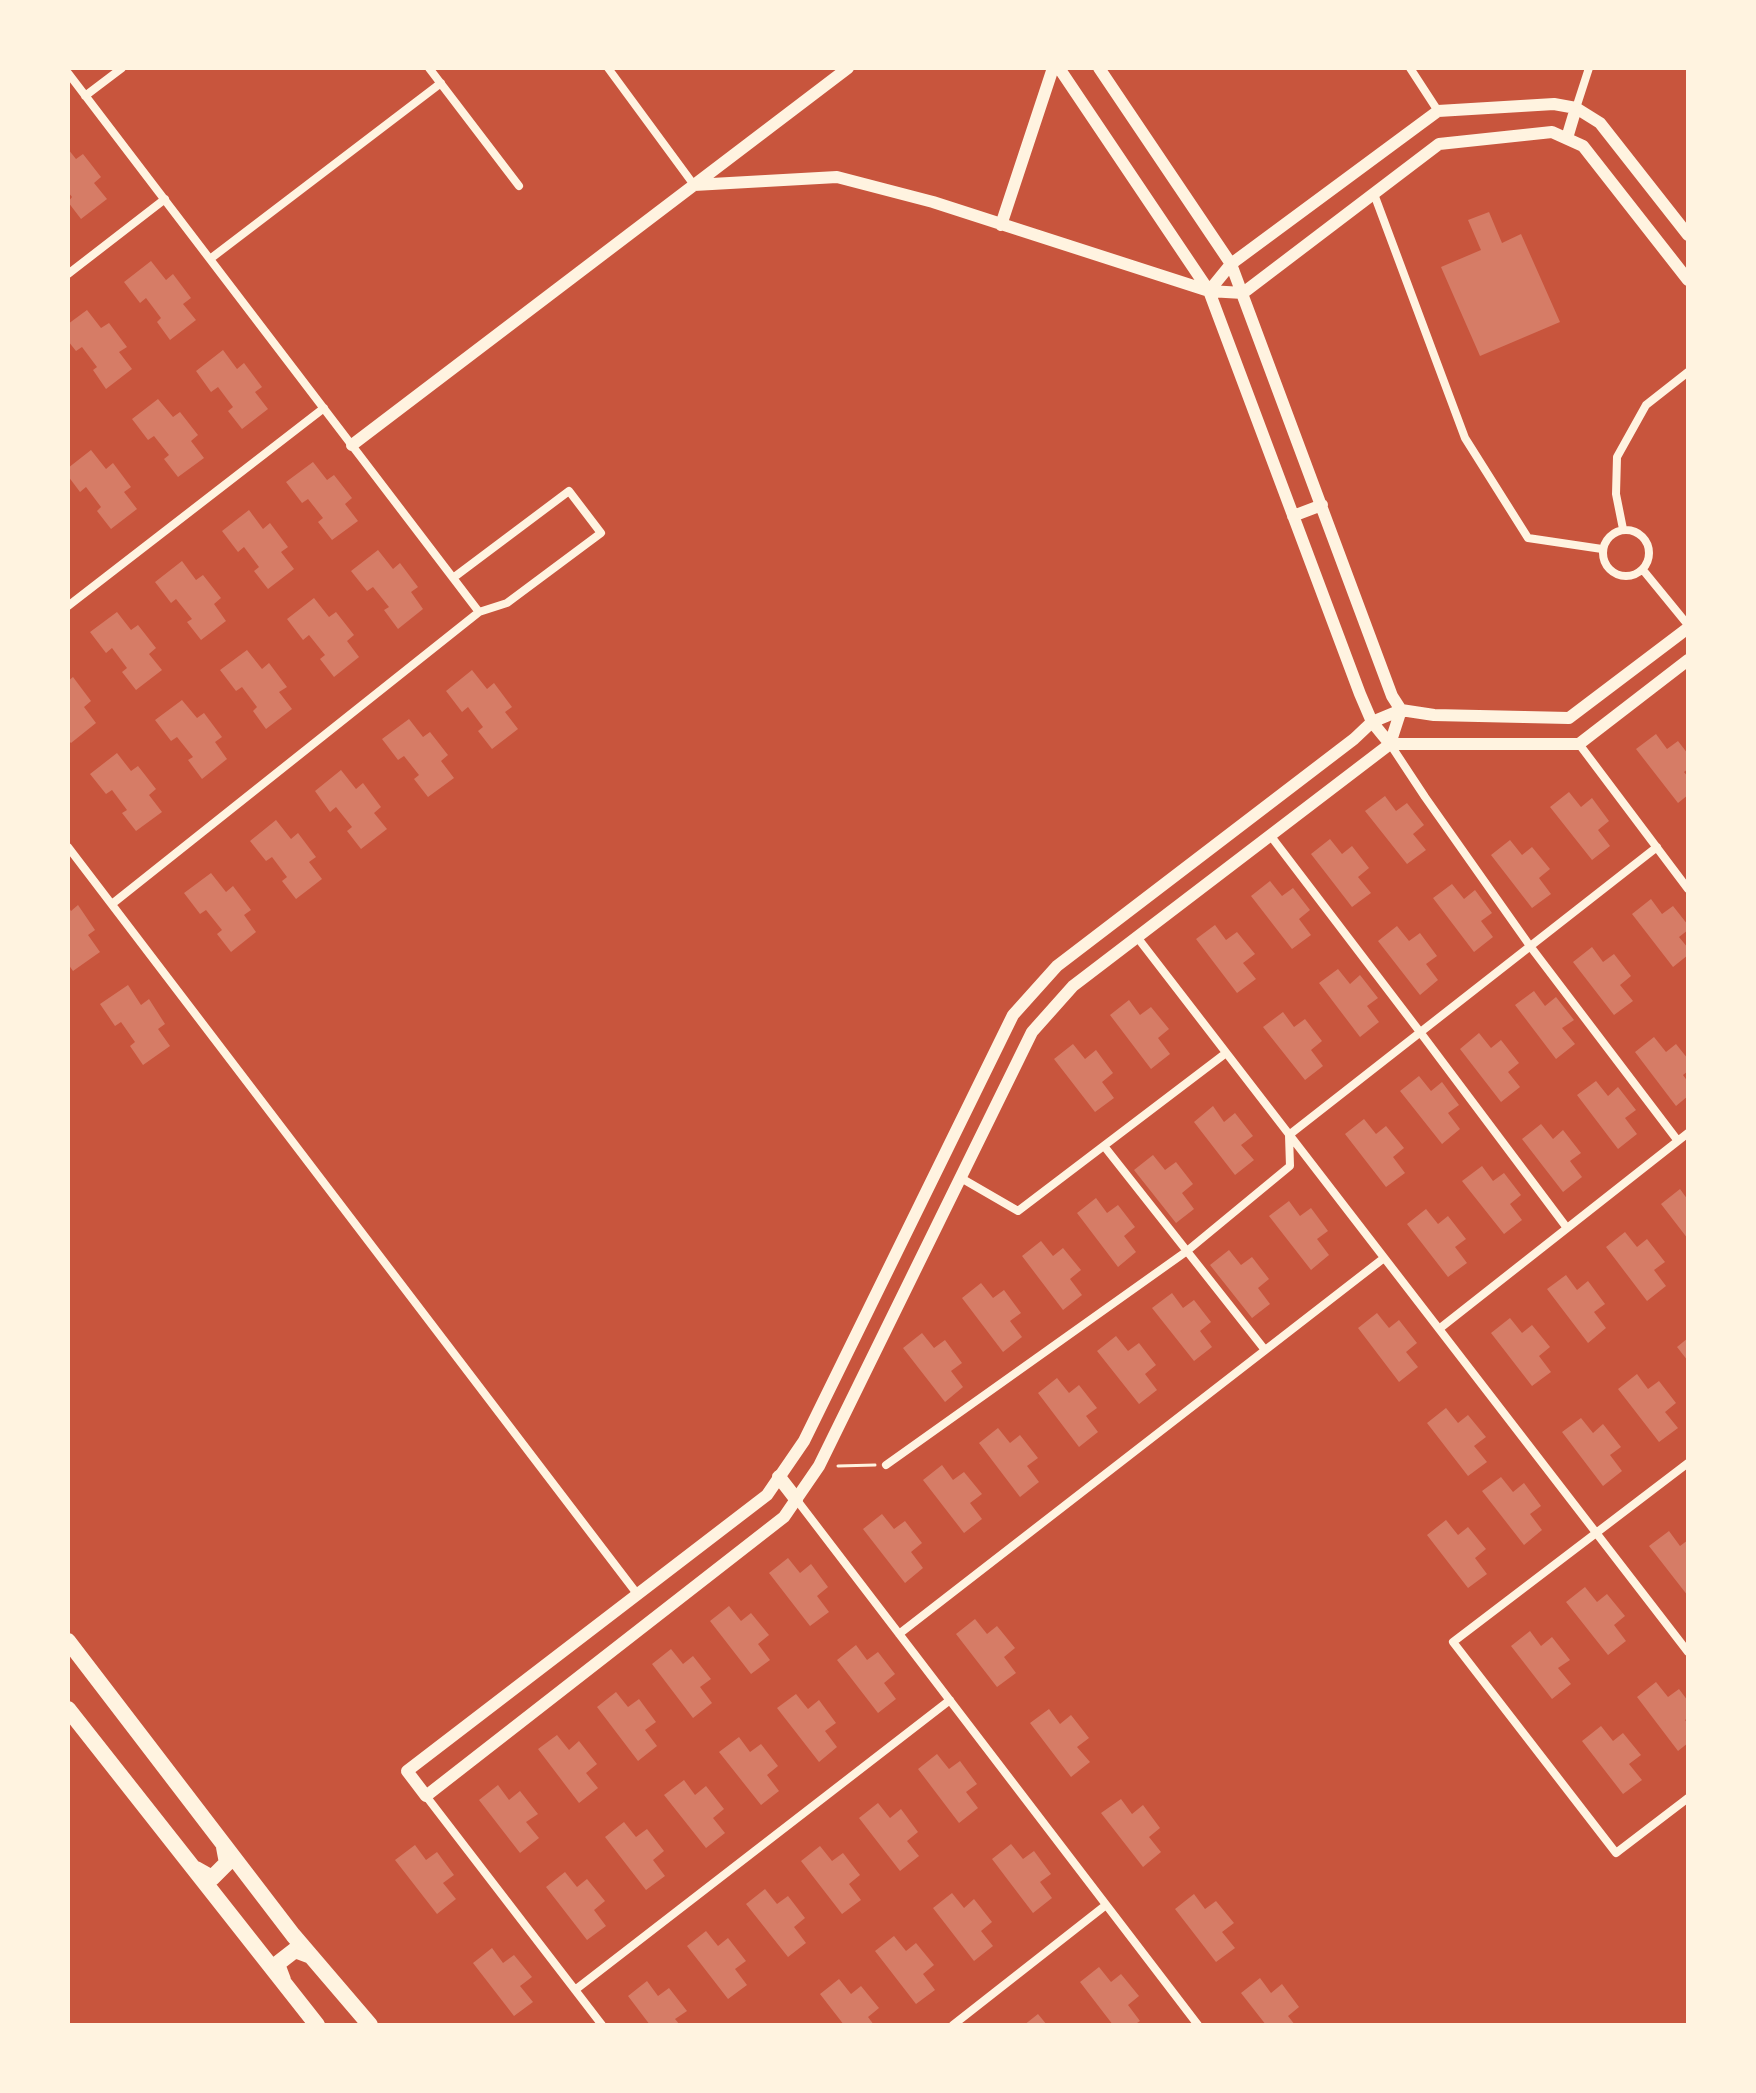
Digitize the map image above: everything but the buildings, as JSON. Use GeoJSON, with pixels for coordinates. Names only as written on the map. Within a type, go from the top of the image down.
{"type":"FeatureCollection","features":[{"type":"Feature","properties":{"kind":"highway"},"geometry":{"type":"LineString","coordinates":[[68,1641],[312,1957],[370,2025]]}},
{"type":"Feature","properties":{"kind":"highway"},"geometry":{"type":"LineString","coordinates":[[68,1709],[317,2025]]}},
{"type":"Feature","properties":{"kind":"highway"},"geometry":{"type":"LineString","coordinates":[[191,1866],[212,1878],[227,1863],[222,1841]]}},
{"type":"Feature","properties":{"kind":"highway"},"geometry":{"type":"LineString","coordinates":[[284,1984],[277,1964],[295,1950],[312,1957]]}},
{"type":"Feature","properties":{"kind":"main road"},"geometry":{"type":"LineString","coordinates":[[779,1477],[796,1499]]}},
{"type":"Feature","properties":{"kind":"street"},"geometry":{"type":"LineString","coordinates":[[85,96],[122,68]]}},
{"type":"Feature","properties":{"kind":"street"},"geometry":{"type":"LineString","coordinates":[[429,68],[519,186]]}},
{"type":"Feature","properties":{"kind":"street"},"geometry":{"type":"LineString","coordinates":[[608,68],[694,185]]}},
{"type":"Feature","properties":{"kind":"street"},"geometry":{"type":"LineString","coordinates":[[352,445],[848,68]]}},
{"type":"Feature","properties":{"kind":"street"},"geometry":{"type":"LineString","coordinates":[[1001,225],[1056,68]]}},
{"type":"Feature","properties":{"kind":"street"},"geometry":{"type":"LineString","coordinates":[[1056,68],[1209,291],[1372,722],[1530,946],[1678,1141]]}},
{"type":"Feature","properties":{"kind":"street"},"geometry":{"type":"LineString","coordinates":[[1099,68],[1231,264],[1392,696],[1401,710]]}},
{"type":"Feature","properties":{"kind":"street"},"geometry":{"type":"LineString","coordinates":[[1410,68],[1438,111]]}},
{"type":"Feature","properties":{"kind":"street"},"geometry":{"type":"LineString","coordinates":[[1567,138],[1589,68]]}},
{"type":"Feature","properties":{"kind":"street"},"geometry":{"type":"LineString","coordinates":[[68,73],[479,612]]}},
{"type":"Feature","properties":{"kind":"street"},"geometry":{"type":"LineString","coordinates":[[210,259],[441,83]]}},
{"type":"Feature","properties":{"kind":"street"},"geometry":{"type":"LineString","coordinates":[[1209,291],[1231,264],[1438,111],[1554,104],[1576,108],[1600,123],[1688,235]]}},
{"type":"Feature","properties":{"kind":"street"},"geometry":{"type":"LineString","coordinates":[[694,185],[837,177],[933,202],[1209,291],[1243,293],[1439,144],[1552,132],[1583,146],[1687,275]]}},
{"type":"Feature","properties":{"kind":"street"},"geometry":{"type":"LineString","coordinates":[[1374,194],[1465,438],[1528,538],[1602,549]]}},
{"type":"Feature","properties":{"kind":"street"},"geometry":{"type":"LineString","coordinates":[[68,274],[165,199]]}},
{"type":"Feature","properties":{"kind":"street"},"geometry":{"type":"LineString","coordinates":[[1623,529],[1616,494],[1617,457],[1646,405],[1688,372]]}},
{"type":"Feature","properties":{"kind":"street"},"geometry":{"type":"LineString","coordinates":[[68,606],[324,408]]}},
{"type":"Feature","properties":{"kind":"street"},"geometry":{"type":"LineString","coordinates":[[112,904],[479,612],[507,603],[601,533],[569,491],[453,578]]}},
{"type":"Feature","properties":{"kind":"street"},"geometry":{"type":"LineString","coordinates":[[1293,516],[1322,505]]}},
{"type":"Feature","properties":{"kind":"street"},"geometry":{"type":"LineString","coordinates":[[1623,529],[1637,532],[1648,542],[1650,557],[1643,570],[1630,577],[1615,575],[1605,564],[1602,549],[1609,536],[1623,529]]}},
{"type":"Feature","properties":{"kind":"street"},"geometry":{"type":"LineString","coordinates":[[602,2025],[407,1771],[767,1495],[804,1441],[1013,1015],[1057,966],[1354,739],[1372,722],[1401,710],[1434,715],[1569,718],[1688,626],[1643,570]]}},
{"type":"Feature","properties":{"kind":"street"},"geometry":{"type":"LineString","coordinates":[[1390,744],[1579,744],[1688,660]]}},
{"type":"Feature","properties":{"kind":"street"},"geometry":{"type":"LineString","coordinates":[[426,1796],[784,1517],[819,1466],[1032,1032],[1073,986],[1390,744],[1401,710]]}},
{"type":"Feature","properties":{"kind":"street"},"geometry":{"type":"LineString","coordinates":[[1569,718],[1579,744],[1688,889]]}},
{"type":"Feature","properties":{"kind":"street"},"geometry":{"type":"LineString","coordinates":[[1270,835],[1567,1228]]}},
{"type":"Feature","properties":{"kind":"street"},"geometry":{"type":"LineString","coordinates":[[68,847],[638,1595]]}},
{"type":"Feature","properties":{"kind":"street"},"geometry":{"type":"LineString","coordinates":[[1289,1135],[1657,847]]}},
{"type":"Feature","properties":{"kind":"street"},"geometry":{"type":"LineString","coordinates":[[1137,937],[1688,1652]]}},
{"type":"Feature","properties":{"kind":"street"},"geometry":{"type":"LineString","coordinates":[[961,1178],[1018,1211],[1226,1053]]}},
{"type":"Feature","properties":{"kind":"street"},"geometry":{"type":"LineString","coordinates":[[1439,1329],[1688,1133]]}},
{"type":"Feature","properties":{"kind":"street"},"geometry":{"type":"LineString","coordinates":[[886,1465],[1187,1251],[1290,1166],[1289,1135]]}},
{"type":"Feature","properties":{"kind":"street"},"geometry":{"type":"LineString","coordinates":[[1104,1146],[1265,1350]]}},
{"type":"Feature","properties":{"kind":"street"},"geometry":{"type":"LineString","coordinates":[[899,1634],[1384,1258]]}},
{"type":"Feature","properties":{"kind":"street"},"geometry":{"type":"LineString","coordinates":[[1688,1463],[1453,1642],[1616,1853],[1688,1798]]}},
{"type":"Feature","properties":{"kind":"street"},"geometry":{"type":"LineString","coordinates":[[796,1499],[1198,2025]]}},
{"type":"Feature","properties":{"kind":"street"},"geometry":{"type":"LineString","coordinates":[[575,1990],[950,1700]]}},
{"type":"Feature","properties":{"kind":"street"},"geometry":{"type":"LineString","coordinates":[[953,2025],[1106,1905]]}},
{"type":"Feature","properties":{"kind":"path"},"geometry":{"type":"LineString","coordinates":[[819,1466],[886,1465]]}}]}
